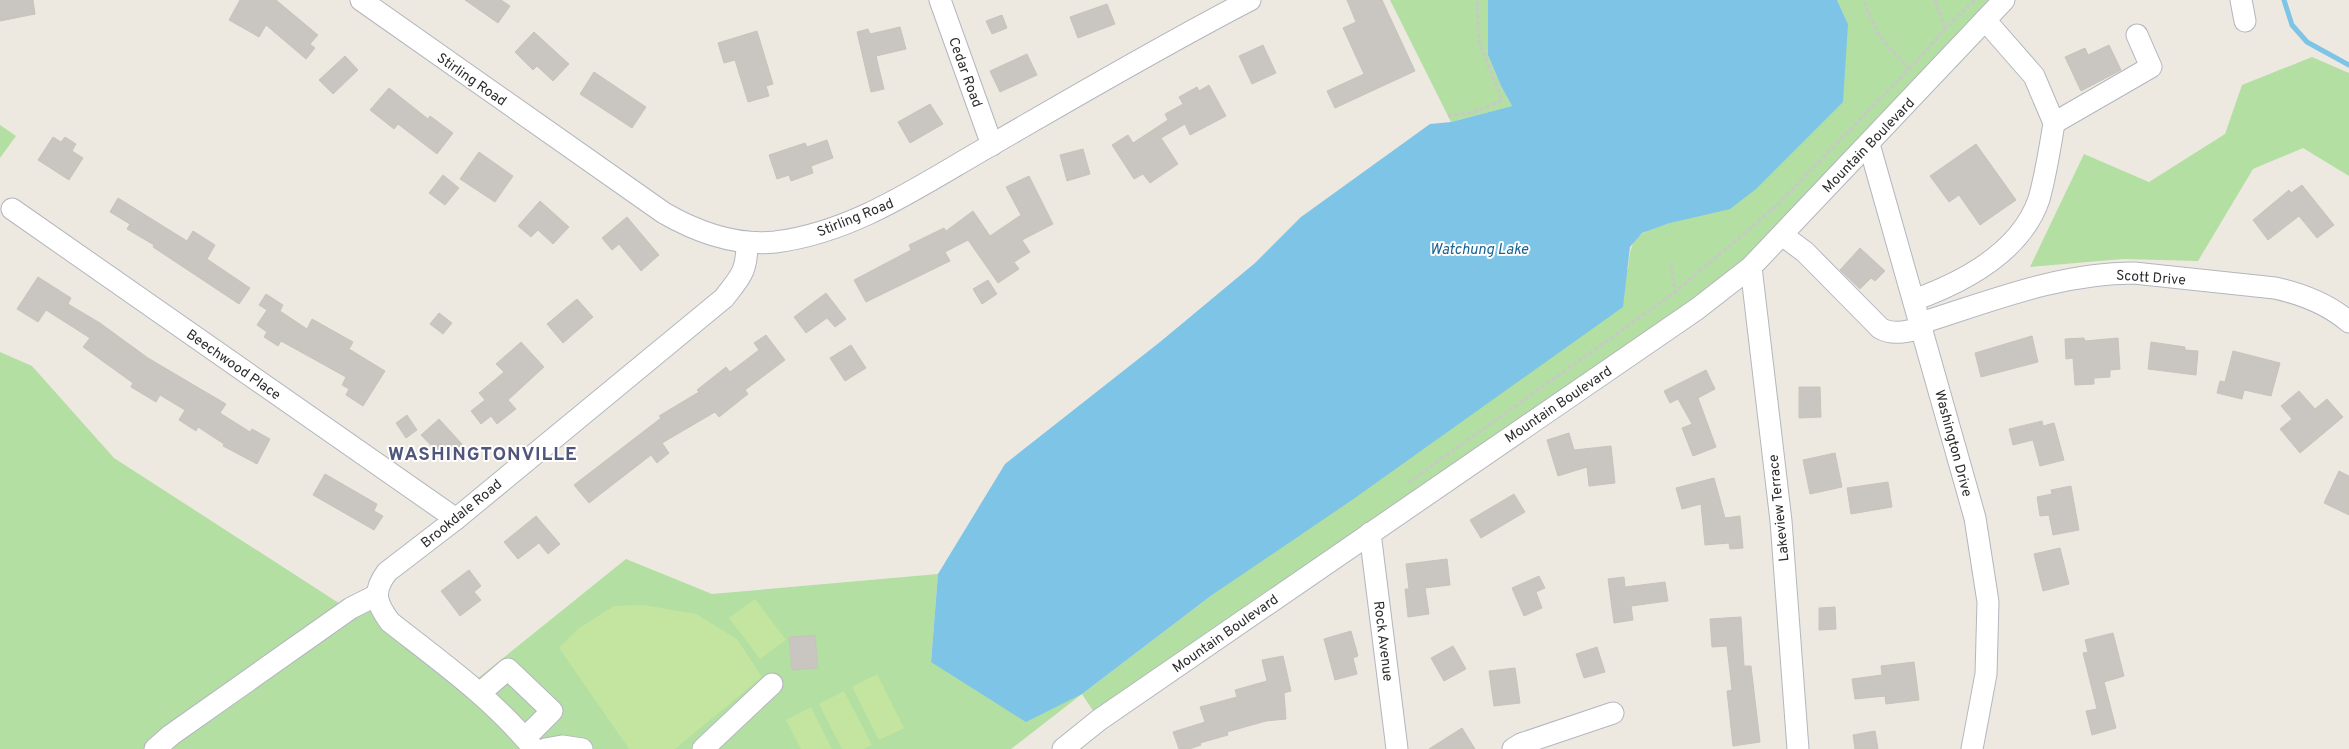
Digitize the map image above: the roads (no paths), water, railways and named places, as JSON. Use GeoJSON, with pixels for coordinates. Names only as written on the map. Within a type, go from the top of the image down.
{"type":"FeatureCollection","features":[{"type":"Feature","properties":{"kind":"street","name":"Stirling Road"},"geometry":{"type":"LineString","coordinates":[[361,0],[664,213],[688,227],[707,234],[747,242],[773,242],[833,229],[906,196],[1225,6],[1250,0]]}},
{"type":"Feature","properties":{"kind":"street","name":"Cedar Road"},"geometry":{"type":"LineString","coordinates":[[940,0],[992,145]]}},
{"type":"Feature","properties":{"kind":"street","name":"Mountain Boulevard"},"geometry":{"type":"LineString","coordinates":[[1063,749],[1098,720],[1698,309],[1751,268],[2004,0]]}},
{"type":"Feature","properties":{"kind":"street"},"geometry":{"type":"LineString","coordinates":[[2241,0],[2246,21]]}},
{"type":"Feature","properties":{"kind":"street"},"geometry":{"type":"LineString","coordinates":[[1914,300],[1934,292],[1991,262],[2012,242],[2038,200],[2054,123],[2034,76],[1985,20]]}},
{"type":"Feature","properties":{"kind":"street"},"geometry":{"type":"LineString","coordinates":[[2054,123],[2151,68],[2136,35]]}},
{"type":"Feature","properties":{"kind":"street","name":"Washington Drive"},"geometry":{"type":"LineString","coordinates":[[1869,144],[1922,325],[1975,518],[1988,602],[1986,674],[1972,749]]}},
{"type":"Feature","properties":{"kind":"street","name":"Beechwood Place"},"geometry":{"type":"LineString","coordinates":[[12,209],[456,519]]}},
{"type":"Feature","properties":{"kind":"street","name":"Scott Drive"},"geometry":{"type":"LineString","coordinates":[[1782,235],[1812,258],[1880,328],[1898,332],[2062,280],[2112,273],[2134,273],[2275,288],[2293,292],[2334,309],[2349,322]]}},
{"type":"Feature","properties":{"kind":"street","name":"Brookdale Road"},"geometry":{"type":"LineString","coordinates":[[377,596],[379,582],[387,572],[456,519],[724,298],[744,272],[747,259],[747,242]]}},
{"type":"Feature","properties":{"kind":"street","name":"Lakeview Terrace"},"geometry":{"type":"LineString","coordinates":[[1751,268],[1781,522],[1798,749]]}},
{"type":"Feature","properties":{"kind":"street","name":"Rock Avenue"},"geometry":{"type":"LineString","coordinates":[[1370,533],[1397,749]]}},
{"type":"Feature","properties":{"kind":"street"},"geometry":{"type":"LineString","coordinates":[[155,749],[171,735],[351,608],[377,596],[380,608],[390,622],[480,693],[508,718],[529,744],[552,711],[508,669],[480,693]]}},
{"type":"Feature","properties":{"kind":"street"},"geometry":{"type":"LineString","coordinates":[[703,749],[772,684]]}},
{"type":"Feature","properties":{"kind":"street"},"geometry":{"type":"LineString","coordinates":[[1514,749],[1521,744],[1613,713]]}},
{"type":"Feature","properties":{"kind":"street"},"geometry":{"type":"LineString","coordinates":[[545,749],[562,746],[582,749]]}},
{"type":"Feature","properties":{"kind":"water","name":"Watchung Lake"},"geometry":{"type":"Polygon","coordinates":[[[1488,0],[1837,0],[1848,24],[1843,102],[1756,189],[1730,209],[1670,223],[1642,233],[1630,247],[1623,307],[1352,500],[1212,595],[1082,694],[1026,722],[931,662],[938,574],[1005,464],[1160,342],[1255,263],[1301,217],[1430,124],[1451,122],[1512,106],[1488,55],[1488,0]]]}},
{"type":"Feature","properties":{"kind":"waterway"},"geometry":{"type":"LineString","coordinates":[[2284,0],[2292,25],[2307,42],[2349,65]]}},
{"type":"Feature","properties":{"kind":"district","name":"WASHINGTONVILLE"},"geometry":{"type":"Point","coordinates":[483,453]}}]}
